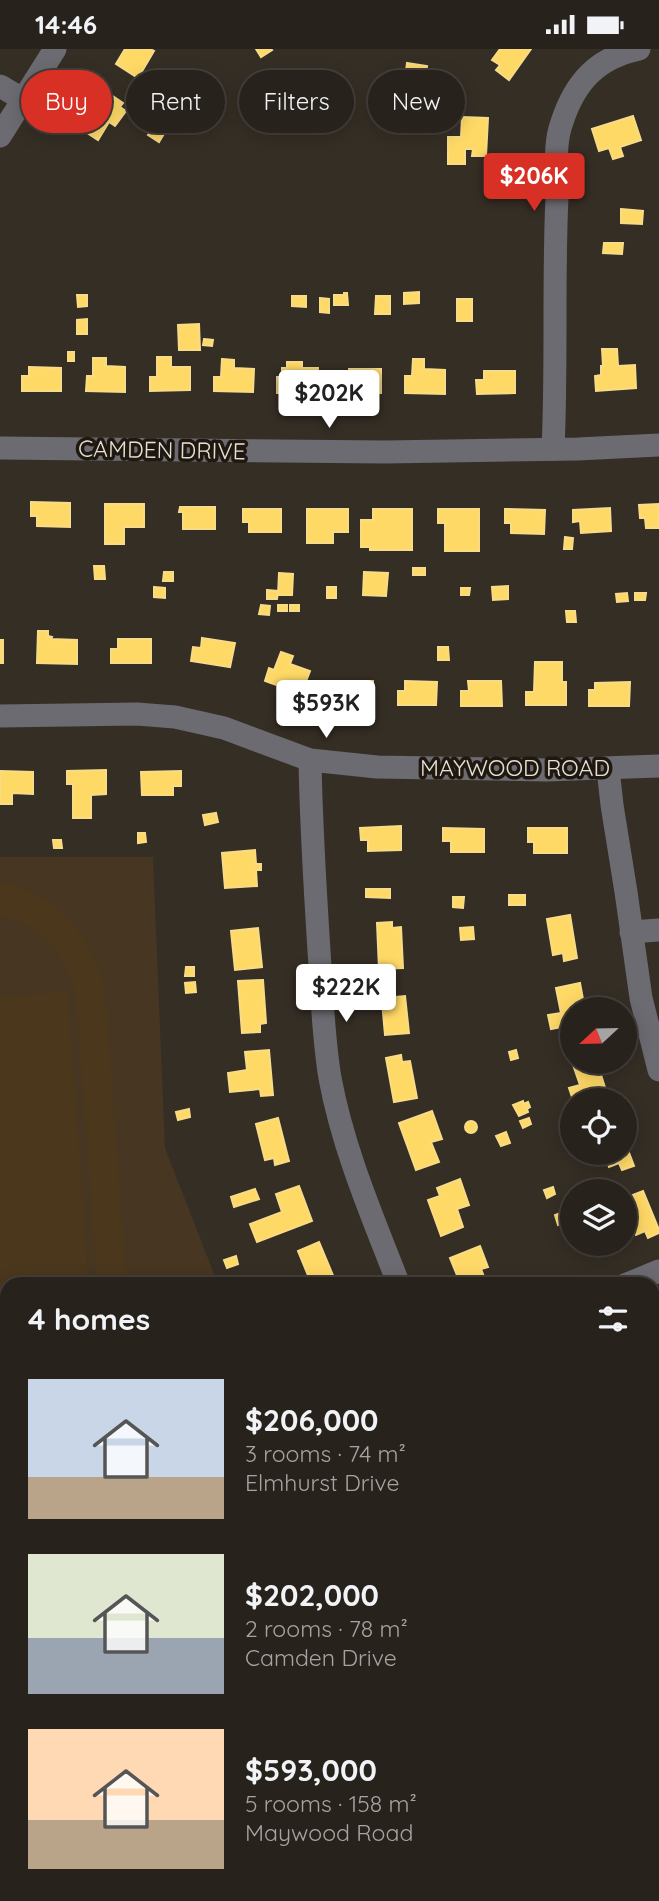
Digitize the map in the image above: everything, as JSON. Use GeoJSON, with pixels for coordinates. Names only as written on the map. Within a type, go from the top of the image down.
{"type":"FeatureCollection","features":[{"type":"Feature","properties":{"kind":"street"},"geometry":{"type":"LineString","coordinates":[[41,70],[55,49]]}},
{"type":"Feature","properties":{"kind":"street"},"geometry":{"type":"LineString","coordinates":[[553,449],[554,254],[560,125],[569,103],[596,67],[625,52],[639,49]]}},
{"type":"Feature","properties":{"kind":"street"},"geometry":{"type":"LineString","coordinates":[[0,86],[21,98]]}},
{"type":"Feature","properties":{"kind":"street"},"geometry":{"type":"LineString","coordinates":[[0,136],[21,101]]}},
{"type":"Feature","properties":{"kind":"street","name":"CAMDEN DRIVE"},"geometry":{"type":"LineString","coordinates":[[0,448],[385,452],[659,445]]}},
{"type":"Feature","properties":{"kind":"street","name":"MAYWOOD ROAD"},"geometry":{"type":"LineString","coordinates":[[0,716],[137,714],[175,717],[223,728],[310,760],[377,767],[546,771],[659,766]]}},
{"type":"Feature","properties":{"kind":"street"},"geometry":{"type":"LineString","coordinates":[[310,760],[323,1012],[330,1080],[345,1139],[396,1277]]}},
{"type":"Feature","properties":{"kind":"street"},"geometry":{"type":"LineString","coordinates":[[608,769],[641,998],[659,1070]]}},
{"type":"Feature","properties":{"kind":"street"},"geometry":{"type":"LineString","coordinates":[[631,932],[659,930]]}},
{"type":"Feature","properties":{"kind":"shaded area"},"geometry":{"type":"Polygon","coordinates":[[[0,857],[153,857],[165,1148],[215,1277],[0,1277],[0,857]]]}},
{"type":"Feature","properties":{"kind":"shaded area"},"geometry":{"type":"Polygon","coordinates":[[[0,882],[37,895],[68,919],[81,934],[99,969],[105,987],[126,1277],[96,1277],[77,1010],[70,976],[63,961],[45,938],[17,921],[0,915],[0,882]]]}},
{"type":"Feature","properties":{"kind":"shaded area"},"geometry":{"type":"Polygon","coordinates":[[[68,992],[88,1277],[0,1277],[0,997],[68,992]]]}},
{"type":"Feature","properties":{"kind":"building: Homes"},"geometry":{"type":"Polygon","coordinates":[[[125,49],[154,51],[143,70],[126,70],[116,64],[125,49]]]}},
{"type":"Feature","properties":{"kind":"building: Homes"},"geometry":{"type":"Polygon","coordinates":[[[256,49],[271,49],[272,50],[261,57],[256,49]]]}},
{"type":"Feature","properties":{"kind":"building: Homes"},"geometry":{"type":"Polygon","coordinates":[[[500,49],[531,49],[509,80],[496,70],[500,65],[492,60],[500,49]]]}},
{"type":"Feature","properties":{"kind":"building: Homes"},"geometry":{"type":"Polygon","coordinates":[[[407,63],[427,66],[426,70],[406,70],[407,63]]]}},
{"type":"Feature","properties":{"kind":"building: Homes"},"geometry":{"type":"Polygon","coordinates":[[[112,96],[123,103],[120,107],[126,111],[115,126],[112,124],[112,96]]]}},
{"type":"Feature","properties":{"kind":"building: Homes"},"geometry":{"type":"Polygon","coordinates":[[[633,116],[641,140],[620,147],[623,156],[613,159],[609,148],[599,151],[592,129],[633,116]]]}},
{"type":"Feature","properties":{"kind":"building: Homes"},"geometry":{"type":"Polygon","coordinates":[[[465,117],[488,118],[486,156],[472,156],[473,149],[465,149],[465,164],[448,164],[448,137],[461,137],[461,133],[465,133],[465,117]]]}},
{"type":"Feature","properties":{"kind":"building: Homes"},"geometry":{"type":"Polygon","coordinates":[[[87,133],[102,133],[98,140],[87,133]]]}},
{"type":"Feature","properties":{"kind":"building: Homes"},"geometry":{"type":"Polygon","coordinates":[[[149,133],[164,133],[159,142],[148,135],[149,133]]]}},
{"type":"Feature","properties":{"kind":"building: Homes"},"geometry":{"type":"Polygon","coordinates":[[[621,209],[643,211],[642,224],[621,223],[621,209]]]}},
{"type":"Feature","properties":{"kind":"building: Homes"},"geometry":{"type":"Polygon","coordinates":[[[604,243],[623,243],[622,254],[603,253],[604,243]]]}},
{"type":"Feature","properties":{"kind":"building: Homes"},"geometry":{"type":"Polygon","coordinates":[[[419,292],[419,303],[404,304],[404,293],[419,292]]]}},
{"type":"Feature","properties":{"kind":"building: Homes"},"geometry":{"type":"Polygon","coordinates":[[[347,293],[348,305],[334,305],[334,295],[347,293]]]}},
{"type":"Feature","properties":{"kind":"building: Homes"},"geometry":{"type":"Polygon","coordinates":[[[77,295],[87,295],[87,306],[78,307],[77,295]]]}},
{"type":"Feature","properties":{"kind":"building: Homes"},"geometry":{"type":"Polygon","coordinates":[[[292,296],[306,296],[306,307],[292,306],[292,296]]]}},
{"type":"Feature","properties":{"kind":"building: Homes"},"geometry":{"type":"Polygon","coordinates":[[[376,296],[390,296],[390,314],[375,314],[376,296]]]}},
{"type":"Feature","properties":{"kind":"building: Homes"},"geometry":{"type":"Polygon","coordinates":[[[320,298],[329,299],[329,313],[320,312],[320,298]]]}},
{"type":"Feature","properties":{"kind":"building: Homes"},"geometry":{"type":"Polygon","coordinates":[[[457,299],[472,299],[472,321],[457,321],[457,299]]]}},
{"type":"Feature","properties":{"kind":"building: Homes"},"geometry":{"type":"Polygon","coordinates":[[[87,319],[87,334],[77,334],[77,320],[87,319]]]}},
{"type":"Feature","properties":{"kind":"building: Homes"},"geometry":{"type":"Polygon","coordinates":[[[199,324],[200,350],[179,350],[178,325],[199,324]]]}},
{"type":"Feature","properties":{"kind":"building: Homes"},"geometry":{"type":"Polygon","coordinates":[[[204,339],[213,340],[212,346],[203,345],[204,339]]]}},
{"type":"Feature","properties":{"kind":"building: Homes"},"geometry":{"type":"Polygon","coordinates":[[[602,349],[617,349],[618,366],[635,365],[636,388],[596,391],[595,376],[601,375],[603,366],[602,349]]]}},
{"type":"Feature","properties":{"kind":"building: Homes"},"geometry":{"type":"Polygon","coordinates":[[[68,352],[74,352],[74,361],[68,361],[68,352]]]}},
{"type":"Feature","properties":{"kind":"building: Homes"},"geometry":{"type":"Polygon","coordinates":[[[157,357],[171,357],[171,367],[190,367],[190,390],[150,391],[150,377],[157,377],[157,357]]]}},
{"type":"Feature","properties":{"kind":"building: Homes"},"geometry":{"type":"Polygon","coordinates":[[[93,358],[106,358],[106,366],[125,367],[125,392],[86,391],[87,376],[93,376],[93,358]]]}},
{"type":"Feature","properties":{"kind":"building: Homes"},"geometry":{"type":"Polygon","coordinates":[[[222,359],[234,360],[234,368],[254,369],[253,392],[214,391],[214,377],[221,377],[222,359]]]}},
{"type":"Feature","properties":{"kind":"building: Homes"},"geometry":{"type":"Polygon","coordinates":[[[413,359],[424,359],[424,369],[445,370],[445,394],[405,393],[405,376],[412,376],[413,359]]]}},
{"type":"Feature","properties":{"kind":"building: Homes"},"geometry":{"type":"Polygon","coordinates":[[[287,362],[302,362],[302,368],[318,368],[317,393],[277,393],[277,377],[282,377],[282,368],[287,368],[287,362]]]}},
{"type":"Feature","properties":{"kind":"building: Homes"},"geometry":{"type":"Polygon","coordinates":[[[29,367],[61,368],[61,391],[22,391],[22,376],[29,376],[29,367]]]}},
{"type":"Feature","properties":{"kind":"building: Homes"},"geometry":{"type":"Polygon","coordinates":[[[349,369],[381,369],[381,393],[343,393],[343,377],[349,377],[349,369]]]}},
{"type":"Feature","properties":{"kind":"building: Homes"},"geometry":{"type":"Polygon","coordinates":[[[484,371],[515,371],[515,393],[477,394],[476,380],[484,380],[484,371]]]}},
{"type":"Feature","properties":{"kind":"building: Homes"},"geometry":{"type":"Polygon","coordinates":[[[31,502],[70,503],[70,527],[37,526],[37,516],[31,516],[31,502]]]}},
{"type":"Feature","properties":{"kind":"building: Homes"},"geometry":{"type":"Polygon","coordinates":[[[105,504],[144,504],[144,527],[124,527],[124,544],[105,544],[105,504]]]}},
{"type":"Feature","properties":{"kind":"building: Homes"},"geometry":{"type":"Polygon","coordinates":[[[659,504],[659,528],[646,528],[645,518],[640,518],[639,505],[659,504]]]}},
{"type":"Feature","properties":{"kind":"building: Homes"},"geometry":{"type":"Polygon","coordinates":[[[180,507],[215,507],[215,529],[183,529],[183,512],[179,512],[180,507]]]}},
{"type":"Feature","properties":{"kind":"building: Homes"},"geometry":{"type":"Polygon","coordinates":[[[610,508],[611,531],[581,533],[580,521],[573,522],[573,510],[610,508]]]}},
{"type":"Feature","properties":{"kind":"building: Homes"},"geometry":{"type":"Polygon","coordinates":[[[243,509],[281,509],[281,532],[249,532],[249,522],[243,522],[243,509]]]}},
{"type":"Feature","properties":{"kind":"building: Homes"},"geometry":{"type":"Polygon","coordinates":[[[307,509],[348,509],[348,532],[333,532],[333,543],[307,543],[307,509]]]}},
{"type":"Feature","properties":{"kind":"building: Homes"},"geometry":{"type":"Polygon","coordinates":[[[373,509],[412,509],[412,550],[370,550],[370,547],[361,547],[361,520],[373,520],[373,509]]]}},
{"type":"Feature","properties":{"kind":"building: Homes"},"geometry":{"type":"Polygon","coordinates":[[[438,509],[479,509],[479,551],[445,551],[445,523],[438,523],[438,509]]]}},
{"type":"Feature","properties":{"kind":"building: Homes"},"geometry":{"type":"Polygon","coordinates":[[[505,509],[545,510],[544,534],[511,533],[511,523],[505,523],[505,509]]]}},
{"type":"Feature","properties":{"kind":"building: Homes"},"geometry":{"type":"Polygon","coordinates":[[[565,537],[573,538],[572,549],[564,549],[565,537]]]}},
{"type":"Feature","properties":{"kind":"building: Homes"},"geometry":{"type":"Polygon","coordinates":[[[94,566],[104,566],[105,579],[95,579],[94,566]]]}},
{"type":"Feature","properties":{"kind":"building: Homes"},"geometry":{"type":"Polygon","coordinates":[[[413,568],[425,568],[425,575],[413,575],[413,568]]]}},
{"type":"Feature","properties":{"kind":"building: Homes"},"geometry":{"type":"Polygon","coordinates":[[[164,572],[173,572],[173,581],[163,581],[164,572]]]}},
{"type":"Feature","properties":{"kind":"building: Homes"},"geometry":{"type":"Polygon","coordinates":[[[364,572],[388,573],[386,596],[363,595],[364,572]]]}},
{"type":"Feature","properties":{"kind":"building: Homes"},"geometry":{"type":"Polygon","coordinates":[[[279,573],[293,574],[292,595],[278,595],[279,573]]]}},
{"type":"Feature","properties":{"kind":"building: Homes"},"geometry":{"type":"Polygon","coordinates":[[[508,586],[508,599],[493,600],[492,587],[508,586]]]}},
{"type":"Feature","properties":{"kind":"building: Homes"},"geometry":{"type":"Polygon","coordinates":[[[154,587],[165,588],[165,598],[154,597],[154,587]]]}},
{"type":"Feature","properties":{"kind":"building: Homes"},"geometry":{"type":"Polygon","coordinates":[[[327,587],[336,587],[336,598],[327,598],[327,587]]]}},
{"type":"Feature","properties":{"kind":"building: Homes"},"geometry":{"type":"Polygon","coordinates":[[[461,588],[470,588],[469,595],[461,595],[461,588]]]}},
{"type":"Feature","properties":{"kind":"building: Homes"},"geometry":{"type":"Polygon","coordinates":[[[267,590],[278,591],[277,599],[267,599],[267,590]]]}},
{"type":"Feature","properties":{"kind":"building: Homes"},"geometry":{"type":"Polygon","coordinates":[[[627,593],[628,601],[617,602],[616,594],[627,593]]]}},
{"type":"Feature","properties":{"kind":"building: Homes"},"geometry":{"type":"Polygon","coordinates":[[[635,593],[646,593],[645,600],[635,600],[635,593]]]}},
{"type":"Feature","properties":{"kind":"building: Homes"},"geometry":{"type":"Polygon","coordinates":[[[261,605],[270,606],[269,615],[259,614],[261,605]]]}},
{"type":"Feature","properties":{"kind":"building: Homes"},"geometry":{"type":"Polygon","coordinates":[[[278,605],[287,605],[287,611],[278,611],[278,605]]]}},
{"type":"Feature","properties":{"kind":"building: Homes"},"geometry":{"type":"Polygon","coordinates":[[[290,605],[299,605],[299,611],[290,611],[290,605]]]}},
{"type":"Feature","properties":{"kind":"building: Homes"},"geometry":{"type":"Polygon","coordinates":[[[566,611],[575,611],[576,622],[567,622],[566,611]]]}},
{"type":"Feature","properties":{"kind":"building: Homes"},"geometry":{"type":"Polygon","coordinates":[[[38,631],[48,631],[51,639],[77,640],[77,664],[37,663],[38,631]]]}},
{"type":"Feature","properties":{"kind":"building: Homes"},"geometry":{"type":"Polygon","coordinates":[[[202,638],[235,643],[230,667],[191,661],[193,647],[201,648],[202,638]]]}},
{"type":"Feature","properties":{"kind":"building: Homes"},"geometry":{"type":"Polygon","coordinates":[[[118,639],[151,639],[151,663],[111,663],[111,649],[118,649],[118,639]]]}},
{"type":"Feature","properties":{"kind":"building: Homes"},"geometry":{"type":"Polygon","coordinates":[[[0,640],[3,640],[3,663],[0,663],[0,640]]]}},
{"type":"Feature","properties":{"kind":"building: Homes"},"geometry":{"type":"Polygon","coordinates":[[[438,647],[448,647],[449,660],[438,660],[438,647]]]}},
{"type":"Feature","properties":{"kind":"building: Homes"},"geometry":{"type":"Polygon","coordinates":[[[281,652],[293,656],[290,664],[310,671],[301,694],[265,681],[269,668],[274,670],[281,652]]]}},
{"type":"Feature","properties":{"kind":"building: Homes"},"geometry":{"type":"Polygon","coordinates":[[[535,662],[562,662],[562,682],[566,682],[566,705],[526,705],[526,692],[534,692],[535,662]]]}},
{"type":"Feature","properties":{"kind":"building: Homes"},"geometry":{"type":"Polygon","coordinates":[[[341,681],[373,681],[373,705],[334,705],[334,689],[341,689],[341,681]]]}},
{"type":"Feature","properties":{"kind":"building: Homes"},"geometry":{"type":"Polygon","coordinates":[[[405,681],[437,682],[436,705],[398,705],[398,691],[405,691],[405,681]]]}},
{"type":"Feature","properties":{"kind":"building: Homes"},"geometry":{"type":"Polygon","coordinates":[[[468,681],[501,681],[502,706],[461,706],[461,691],[469,691],[468,681]]]}},
{"type":"Feature","properties":{"kind":"building: Homes"},"geometry":{"type":"Polygon","coordinates":[[[630,682],[629,706],[589,706],[589,690],[595,690],[595,683],[630,682]]]}},
{"type":"Feature","properties":{"kind":"building: Homes"},"geometry":{"type":"Polygon","coordinates":[[[106,770],[106,794],[91,795],[91,818],[73,818],[73,784],[67,784],[67,771],[106,770]]]}},
{"type":"Feature","properties":{"kind":"building: Homes"},"geometry":{"type":"Polygon","coordinates":[[[0,771],[33,772],[33,794],[12,793],[12,804],[0,804],[0,771]]]}},
{"type":"Feature","properties":{"kind":"building: Homes"},"geometry":{"type":"Polygon","coordinates":[[[181,771],[181,786],[173,786],[173,795],[142,795],[141,772],[181,771]]]}},
{"type":"Feature","properties":{"kind":"building: Homes"},"geometry":{"type":"Polygon","coordinates":[[[216,813],[218,822],[205,825],[203,815],[216,813]]]}},
{"type":"Feature","properties":{"kind":"building: Homes"},"geometry":{"type":"Polygon","coordinates":[[[401,826],[401,850],[368,851],[368,840],[361,840],[360,828],[401,826]]]}},
{"type":"Feature","properties":{"kind":"building: Homes"},"geometry":{"type":"Polygon","coordinates":[[[443,828],[484,829],[484,852],[451,852],[451,841],[443,841],[443,828]]]}},
{"type":"Feature","properties":{"kind":"building: Homes"},"geometry":{"type":"Polygon","coordinates":[[[528,828],[567,828],[567,853],[534,853],[534,842],[528,842],[528,828]]]}},
{"type":"Feature","properties":{"kind":"building: Homes"},"geometry":{"type":"Polygon","coordinates":[[[138,833],[145,833],[146,842],[138,843],[138,833]]]}},
{"type":"Feature","properties":{"kind":"building: Homes"},"geometry":{"type":"Polygon","coordinates":[[[53,840],[61,840],[62,848],[54,848],[53,840]]]}},
{"type":"Feature","properties":{"kind":"building: Homes"},"geometry":{"type":"Polygon","coordinates":[[[255,850],[256,864],[261,864],[261,870],[256,870],[257,886],[225,888],[222,853],[255,850]]]}},
{"type":"Feature","properties":{"kind":"building: Homes"},"geometry":{"type":"Polygon","coordinates":[[[366,889],[390,889],[390,898],[366,897],[366,889]]]}},
{"type":"Feature","properties":{"kind":"building: Homes"},"geometry":{"type":"Polygon","coordinates":[[[509,895],[525,895],[525,905],[509,905],[509,895]]]}},
{"type":"Feature","properties":{"kind":"building: Homes"},"geometry":{"type":"Polygon","coordinates":[[[453,897],[464,897],[463,908],[453,907],[453,897]]]}},
{"type":"Feature","properties":{"kind":"building: Homes"},"geometry":{"type":"Polygon","coordinates":[[[570,915],[577,958],[564,961],[563,953],[553,955],[547,919],[570,915]]]}},
{"type":"Feature","properties":{"kind":"building: Homes"},"geometry":{"type":"Polygon","coordinates":[[[392,922],[392,928],[401,927],[403,968],[379,969],[377,923],[392,922]]]}},
{"type":"Feature","properties":{"kind":"building: Homes"},"geometry":{"type":"Polygon","coordinates":[[[473,927],[474,939],[461,940],[460,928],[473,927]]]}},
{"type":"Feature","properties":{"kind":"building: Homes"},"geometry":{"type":"Polygon","coordinates":[[[258,928],[262,967],[235,970],[231,931],[258,928]]]}},
{"type":"Feature","properties":{"kind":"building: Homes"},"geometry":{"type":"Polygon","coordinates":[[[186,967],[194,967],[194,976],[185,976],[186,967]]]}},
{"type":"Feature","properties":{"kind":"building: Homes"},"geometry":{"type":"Polygon","coordinates":[[[263,980],[266,1023],[260,1024],[260,1032],[242,1033],[238,981],[263,980]]]}},
{"type":"Feature","properties":{"kind":"building: Homes"},"geometry":{"type":"Polygon","coordinates":[[[195,982],[196,992],[186,993],[185,983],[195,982]]]}},
{"type":"Feature","properties":{"kind":"building: Homes"},"geometry":{"type":"Polygon","coordinates":[[[580,983],[583,997],[560,997],[560,1008],[556,988],[580,983]]]}},
{"type":"Feature","properties":{"kind":"building: Homes"},"geometry":{"type":"Polygon","coordinates":[[[395,989],[395,997],[405,996],[409,1033],[385,1035],[381,990],[395,989]]]}},
{"type":"Feature","properties":{"kind":"building: Homes"},"geometry":{"type":"Polygon","coordinates":[[[560,1013],[560,1027],[551,1029],[548,1015],[560,1013]]]}},
{"type":"Feature","properties":{"kind":"building: Homes"},"geometry":{"type":"Polygon","coordinates":[[[269,1050],[273,1095],[261,1096],[260,1089],[230,1092],[228,1073],[247,1070],[245,1052],[269,1050]]]}},
{"type":"Feature","properties":{"kind":"building: Homes"},"geometry":{"type":"Polygon","coordinates":[[[516,1050],[518,1058],[511,1060],[509,1052],[516,1050]]]}},
{"type":"Feature","properties":{"kind":"building: Homes"},"geometry":{"type":"Polygon","coordinates":[[[401,1055],[402,1062],[410,1061],[417,1098],[394,1102],[386,1058],[401,1055]]]}},
{"type":"Feature","properties":{"kind":"building: Homes"},"geometry":{"type":"Polygon","coordinates":[[[577,1075],[601,1075],[605,1088],[569,1088],[580,1085],[577,1075]]]}},
{"type":"Feature","properties":{"kind":"building: Homes"},"geometry":{"type":"Polygon","coordinates":[[[523,1101],[524,1104],[528,1102],[530,1107],[528,1112],[519,1116],[513,1105],[523,1101]]]}},
{"type":"Feature","properties":{"kind":"building: Homes"},"geometry":{"type":"Polygon","coordinates":[[[189,1109],[190,1117],[178,1120],[176,1112],[189,1109]]]}},
{"type":"Feature","properties":{"kind":"building: Homes"},"geometry":{"type":"Polygon","coordinates":[[[432,1111],[442,1139],[431,1142],[439,1162],[416,1170],[399,1123],[432,1111]]]}},
{"type":"Feature","properties":{"kind":"building: Homes"},"geometry":{"type":"Polygon","coordinates":[[[278,1118],[289,1161],[275,1165],[274,1158],[265,1160],[256,1124],[278,1118]]]}},
{"type":"Feature","properties":{"kind":"building: Homes"},"geometry":{"type":"Polygon","coordinates":[[[529,1118],[531,1124],[523,1128],[520,1121],[529,1118]]]}},
{"type":"Feature","properties":{"kind":"building: Homes"},"geometry":{"type":"Polygon","coordinates":[[[471,1121],[477,1127],[471,1133],[465,1127],[471,1121]]]}},
{"type":"Feature","properties":{"kind":"building: Homes"},"geometry":{"type":"Polygon","coordinates":[[[506,1132],[510,1143],[501,1146],[496,1136],[506,1132]]]}},
{"type":"Feature","properties":{"kind":"building: Homes"},"geometry":{"type":"Polygon","coordinates":[[[620,1165],[634,1165],[634,1166],[622,1170],[620,1165]]]}},
{"type":"Feature","properties":{"kind":"building: Homes"},"geometry":{"type":"Polygon","coordinates":[[[460,1179],[469,1205],[457,1209],[463,1227],[441,1236],[428,1200],[440,1196],[437,1188],[460,1179]]]}},
{"type":"Feature","properties":{"kind":"building: Homes"},"geometry":{"type":"Polygon","coordinates":[[[299,1186],[312,1221],[257,1242],[250,1224],[282,1212],[276,1194],[299,1186]]]}},
{"type":"Feature","properties":{"kind":"building: Homes"},"geometry":{"type":"Polygon","coordinates":[[[553,1187],[555,1194],[547,1198],[544,1190],[553,1187]]]}},
{"type":"Feature","properties":{"kind":"building: Homes"},"geometry":{"type":"Polygon","coordinates":[[[255,1189],[259,1199],[234,1207],[231,1197],[255,1189]]]}},
{"type":"Feature","properties":{"kind":"building: Homes"},"geometry":{"type":"Polygon","coordinates":[[[643,1191],[659,1230],[659,1233],[648,1238],[645,1231],[637,1235],[637,1193],[643,1191]]]}},
{"type":"Feature","properties":{"kind":"building: Homes"},"geometry":{"type":"Polygon","coordinates":[[[560,1213],[560,1224],[558,1225],[555,1215],[560,1213]]]}},
{"type":"Feature","properties":{"kind":"building: Homes"},"geometry":{"type":"Polygon","coordinates":[[[319,1242],[334,1277],[309,1277],[298,1251],[319,1242]]]}},
{"type":"Feature","properties":{"kind":"building: Homes"},"geometry":{"type":"Polygon","coordinates":[[[480,1246],[488,1267],[481,1269],[484,1277],[458,1277],[450,1258],[480,1246]]]}},
{"type":"Feature","properties":{"kind":"building: Homes"},"geometry":{"type":"Polygon","coordinates":[[[236,1256],[238,1264],[227,1268],[224,1260],[236,1256]]]}}]}
